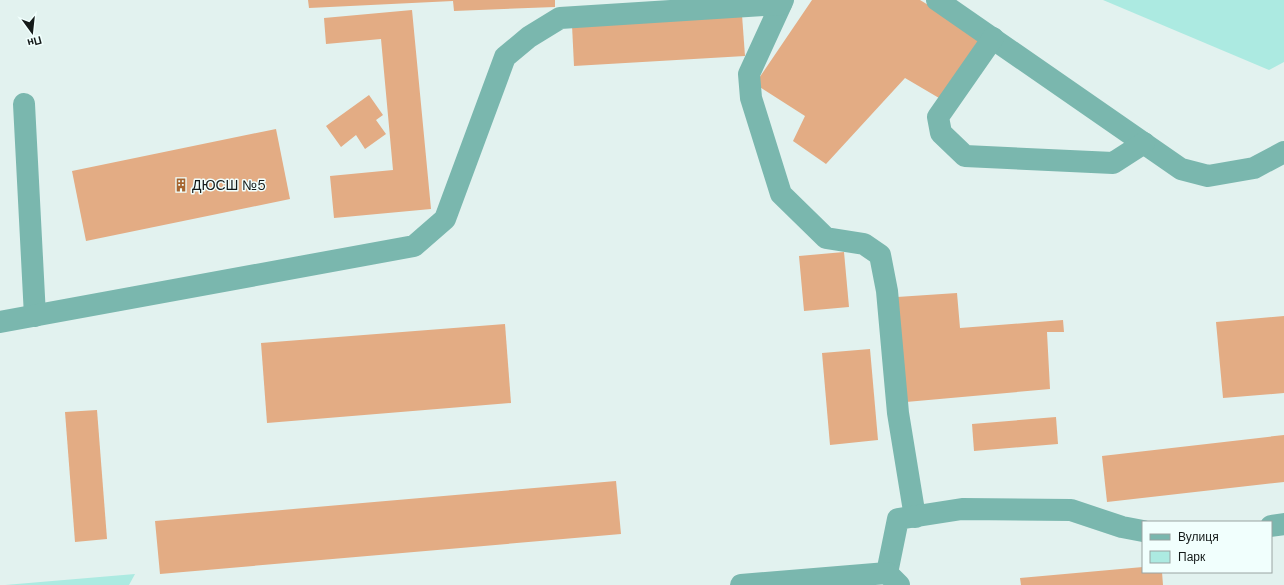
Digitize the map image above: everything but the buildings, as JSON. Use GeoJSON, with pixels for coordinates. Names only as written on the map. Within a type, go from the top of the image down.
{"type":"FeatureCollection","features":[{"type":"Feature","properties":{"kind":"street"},"geometry":{"type":"LineString","coordinates":[[937,0],[1181,169],[1208,176],[1254,168],[1284,152]]}},
{"type":"Feature","properties":{"kind":"street"},"geometry":{"type":"LineString","coordinates":[[0,322],[414,246],[444,220],[505,57],[529,37],[560,18],[782,2],[749,74],[751,98],[781,194],[826,238],[864,244],[880,255],[887,291],[898,413],[915,517]]}},
{"type":"Feature","properties":{"kind":"street"},"geometry":{"type":"LineString","coordinates":[[993,38],[938,117],[941,133],[965,156],[1113,163],[1144,143]]}},
{"type":"Feature","properties":{"kind":"street"},"geometry":{"type":"LineString","coordinates":[[24,104],[35,316]]}},
{"type":"Feature","properties":{"kind":"street"},"geometry":{"type":"LineString","coordinates":[[741,585],[893,579],[898,519],[962,509],[1071,510],[1122,527],[1142,531]]}},
{"type":"Feature","properties":{"kind":"street"},"geometry":{"type":"LineString","coordinates":[[1272,526],[1284,524]]}},
{"type":"Feature","properties":{"kind":"green space"},"geometry":{"type":"Polygon","coordinates":[[[1103,0],[1284,0],[1284,62],[1269,70],[1103,0]]]}},
{"type":"Feature","properties":{"kind":"green space"},"geometry":{"type":"Polygon","coordinates":[[[135,574],[129,585],[5,585],[135,574]]]}},
{"type":"Feature","properties":{"kind":"place","name":"ДЮСШ №5"},"geometry":{"type":"Point","coordinates":[181,185]}}]}
